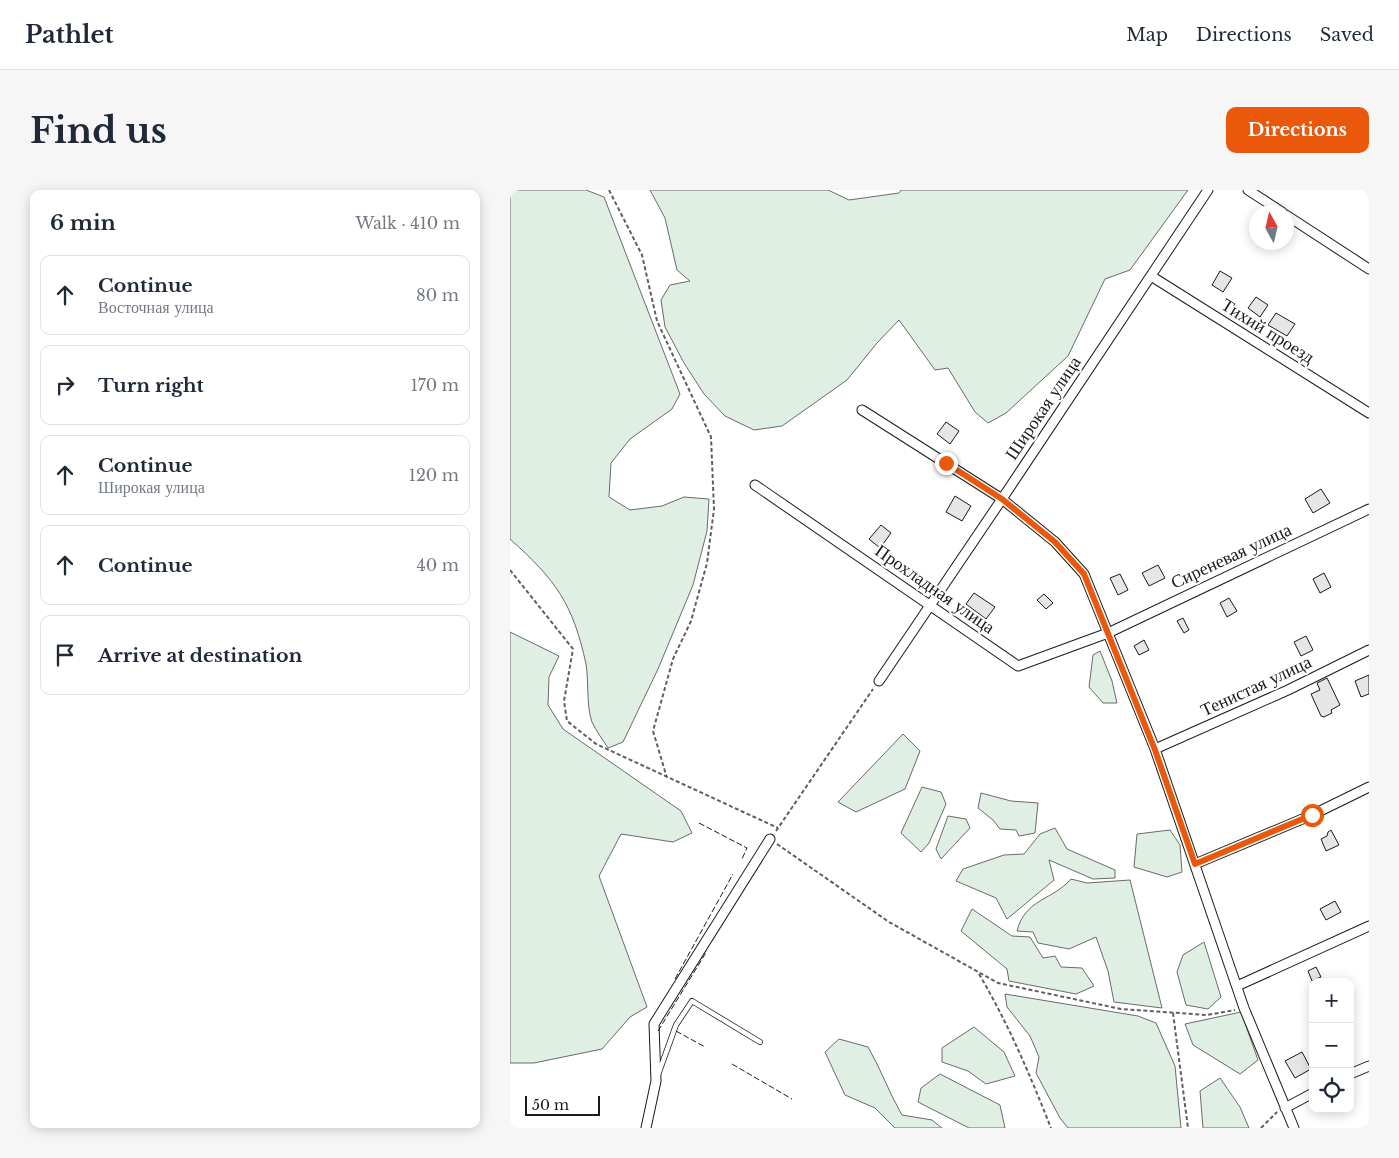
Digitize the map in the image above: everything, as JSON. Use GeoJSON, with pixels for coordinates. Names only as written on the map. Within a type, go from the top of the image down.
{"type":"FeatureCollection","features":[{"type":"Feature","properties":{"kind":"street","name":"Широкая улица"},"geometry":{"type":"LineString","coordinates":[[879,681],[1208,190]]}},
{"type":"Feature","properties":{"kind":"street"},"geometry":{"type":"LineString","coordinates":[[1248,190],[1271,205]]}},
{"type":"Feature","properties":{"kind":"street"},"geometry":{"type":"LineString","coordinates":[[1294,220],[1369,268]]}},
{"type":"Feature","properties":{"kind":"street","name":"Тихий проезд"},"geometry":{"type":"LineString","coordinates":[[1151,276],[1369,413]]}},
{"type":"Feature","properties":{"kind":"street"},"geometry":{"type":"LineString","coordinates":[[862,410],[1002,499],[1055,542],[1084,574],[1155,750],[1244,1008],[1294,1128]]}},
{"type":"Feature","properties":{"kind":"street","name":"Прохладная улица"},"geometry":{"type":"LineString","coordinates":[[755,485],[1018,666],[1108,633]]}},
{"type":"Feature","properties":{"kind":"street","name":"Сиреневая улица"},"geometry":{"type":"LineString","coordinates":[[1108,633],[1369,509]]}},
{"type":"Feature","properties":{"kind":"street","name":"Тенистая улица"},"geometry":{"type":"LineString","coordinates":[[1155,750],[1288,690],[1369,650]]}},
{"type":"Feature","properties":{"kind":"street"},"geometry":{"type":"LineString","coordinates":[[1195,864],[1312,815],[1369,787]]}},
{"type":"Feature","properties":{"kind":"street"},"geometry":{"type":"LineString","coordinates":[[646,1128],[656,1081],[654,1024],[770,839]]}},
{"type":"Feature","properties":{"kind":"street"},"geometry":{"type":"LineString","coordinates":[[1237,986],[1369,926]]}},
{"type":"Feature","properties":{"kind":"street"},"geometry":{"type":"LineString","coordinates":[[1354,1072],[1369,1066]]}},
{"type":"Feature","properties":{"kind":"street"},"geometry":{"type":"LineString","coordinates":[[1285,1108],[1309,1095]]}},
{"type":"Feature","properties":{"kind":"lane"},"geometry":{"type":"LineString","coordinates":[[656,1081],[676,1025],[692,1001],[760,1042]]}},
{"type":"Feature","properties":{"kind":"path"},"geometry":{"type":"LineString","coordinates":[[609,190],[642,255],[658,321],[711,437],[714,509],[707,562],[691,621],[673,659],[653,731],[667,778]]}},
{"type":"Feature","properties":{"kind":"path"},"geometry":{"type":"LineString","coordinates":[[510,570],[573,649],[564,700],[567,721],[596,744],[778,828]]}},
{"type":"Feature","properties":{"kind":"path"},"geometry":{"type":"LineString","coordinates":[[879,681],[770,839],[890,922],[998,983],[1120,1009],[1207,1015],[1244,1008]]}},
{"type":"Feature","properties":{"kind":"path"},"geometry":{"type":"LineString","coordinates":[[978,972],[1001,1011],[1051,1128]]}},
{"type":"Feature","properties":{"kind":"path"},"geometry":{"type":"LineString","coordinates":[[1173,1013],[1188,1128]]}},
{"type":"Feature","properties":{"kind":"path"},"geometry":{"type":"LineString","coordinates":[[1261,1128],[1276,1112],[1285,1108]]}},
{"type":"Feature","properties":{"kind":"green space"},"geometry":{"type":"Polygon","coordinates":[[[510,190],[586,190],[604,197],[680,394],[672,409],[630,439],[611,463],[609,497],[630,510],[662,506],[684,497],[709,499],[707,531],[693,585],[658,669],[623,742],[608,748],[592,722],[589,708],[586,664],[581,643],[568,609],[551,581],[510,539],[510,190]]]}},
{"type":"Feature","properties":{"kind":"green space"},"geometry":{"type":"Polygon","coordinates":[[[650,190],[828,190],[849,200],[899,193],[901,190],[1188,190],[1130,270],[1105,279],[1068,356],[1006,413],[988,423],[975,412],[948,368],[935,370],[899,320],[877,343],[847,380],[782,426],[754,430],[725,416],[704,394],[684,363],[665,327],[661,300],[670,285],[690,281],[677,270],[665,218],[650,190]]]}},
{"type":"Feature","properties":{"kind":"green space"},"geometry":{"type":"Polygon","coordinates":[[[510,632],[559,656],[549,677],[548,705],[563,729],[681,811],[692,833],[673,842],[621,834],[599,876],[647,1007],[630,1017],[602,1049],[534,1063],[510,1063],[510,632]]]}},
{"type":"Feature","properties":{"kind":"green space"},"geometry":{"type":"Polygon","coordinates":[[[1100,651],[1112,681],[1117,703],[1103,703],[1089,687],[1093,655],[1100,651]]]}},
{"type":"Feature","properties":{"kind":"green space"},"geometry":{"type":"Polygon","coordinates":[[[903,734],[920,751],[905,789],[856,812],[838,802],[903,734]]]}},
{"type":"Feature","properties":{"kind":"green space"},"geometry":{"type":"Polygon","coordinates":[[[922,787],[941,792],[946,804],[929,843],[921,852],[901,833],[922,787]]]}},
{"type":"Feature","properties":{"kind":"green space"},"geometry":{"type":"Polygon","coordinates":[[[981,793],[1011,801],[1038,803],[1035,833],[1019,836],[1016,830],[1000,829],[993,820],[978,808],[981,793]]]}},
{"type":"Feature","properties":{"kind":"green space"},"geometry":{"type":"Polygon","coordinates":[[[948,816],[966,819],[970,828],[941,859],[936,849],[948,816]]]}},
{"type":"Feature","properties":{"kind":"green space"},"geometry":{"type":"Polygon","coordinates":[[[1055,828],[1067,849],[1115,870],[1115,878],[1093,879],[1049,860],[1054,880],[1007,919],[996,898],[956,881],[963,869],[1004,855],[1024,854],[1040,834],[1055,828]]]}},
{"type":"Feature","properties":{"kind":"green space"},"geometry":{"type":"Polygon","coordinates":[[[1170,830],[1180,845],[1182,872],[1167,877],[1134,867],[1137,834],[1170,830]]]}},
{"type":"Feature","properties":{"kind":"green space"},"geometry":{"type":"Polygon","coordinates":[[[1071,879],[1087,883],[1130,880],[1162,1008],[1114,1002],[1108,971],[1096,937],[1069,949],[1038,943],[1033,932],[1017,931],[1026,912],[1064,886],[1071,879]]]}},
{"type":"Feature","properties":{"kind":"green space"},"geometry":{"type":"Polygon","coordinates":[[[972,909],[1012,936],[1030,937],[1043,958],[1055,956],[1061,967],[1082,968],[1094,986],[1076,994],[1009,981],[1007,969],[961,931],[972,909]]]}},
{"type":"Feature","properties":{"kind":"green space"},"geometry":{"type":"Polygon","coordinates":[[[1204,942],[1221,997],[1208,1009],[1186,1005],[1177,972],[1183,955],[1204,942]]]}},
{"type":"Feature","properties":{"kind":"green space"},"geometry":{"type":"Polygon","coordinates":[[[1005,994],[1138,1016],[1156,1023],[1175,1066],[1181,1128],[1068,1128],[1060,1118],[1036,1073],[1039,1057],[1030,1036],[1007,1007],[1005,994]]]}},
{"type":"Feature","properties":{"kind":"green space"},"geometry":{"type":"Polygon","coordinates":[[[1241,1012],[1258,1060],[1240,1074],[1193,1045],[1185,1024],[1241,1012]]]}},
{"type":"Feature","properties":{"kind":"green space"},"geometry":{"type":"Polygon","coordinates":[[[974,1027],[1004,1052],[1015,1076],[986,1084],[968,1071],[942,1062],[942,1048],[974,1027]]]}},
{"type":"Feature","properties":{"kind":"green space"},"geometry":{"type":"Polygon","coordinates":[[[839,1039],[868,1047],[902,1115],[932,1120],[942,1128],[895,1128],[875,1108],[845,1095],[825,1052],[839,1039]]]}},
{"type":"Feature","properties":{"kind":"green space"},"geometry":{"type":"Polygon","coordinates":[[[940,1074],[1000,1105],[1005,1128],[969,1128],[918,1102],[921,1088],[940,1074]]]}},
{"type":"Feature","properties":{"kind":"green space"},"geometry":{"type":"Polygon","coordinates":[[[1220,1078],[1240,1107],[1249,1128],[1203,1128],[1200,1091],[1220,1078]]]}},
{"type":"Feature","properties":{"kind":"building"},"geometry":{"type":"Polygon","coordinates":[[[1220,271],[1232,278],[1223,292],[1212,285],[1220,271]]]}},
{"type":"Feature","properties":{"kind":"building"},"geometry":{"type":"Polygon","coordinates":[[[1256,297],[1268,305],[1260,317],[1248,308],[1256,297]]]}},
{"type":"Feature","properties":{"kind":"building"},"geometry":{"type":"Polygon","coordinates":[[[1276,313],[1295,324],[1287,336],[1268,325],[1276,313]]]}},
{"type":"Feature","properties":{"kind":"building"},"geometry":{"type":"Polygon","coordinates":[[[946,422],[959,431],[950,444],[937,434],[946,422]]]}},
{"type":"Feature","properties":{"kind":"building"},"geometry":{"type":"Polygon","coordinates":[[[1321,489],[1330,503],[1313,513],[1305,499],[1321,489]]]}},
{"type":"Feature","properties":{"kind":"building"},"geometry":{"type":"Polygon","coordinates":[[[955,496],[971,506],[962,521],[946,512],[955,496]]]}},
{"type":"Feature","properties":{"kind":"building"},"geometry":{"type":"Polygon","coordinates":[[[881,525],[891,533],[880,548],[869,539],[881,525]]]}},
{"type":"Feature","properties":{"kind":"building"},"geometry":{"type":"Polygon","coordinates":[[[1158,565],[1165,578],[1149,586],[1142,573],[1158,565]]]}},
{"type":"Feature","properties":{"kind":"building"},"geometry":{"type":"Polygon","coordinates":[[[1324,573],[1331,587],[1320,593],[1313,579],[1324,573]]]}},
{"type":"Feature","properties":{"kind":"building"},"geometry":{"type":"Polygon","coordinates":[[[1120,574],[1128,590],[1118,595],[1110,578],[1120,574]]]}},
{"type":"Feature","properties":{"kind":"building"},"geometry":{"type":"Polygon","coordinates":[[[974,593],[995,607],[986,619],[966,604],[974,593]]]}},
{"type":"Feature","properties":{"kind":"building"},"geometry":{"type":"Polygon","coordinates":[[[1044,594],[1053,603],[1046,609],[1037,600],[1044,594]]]}},
{"type":"Feature","properties":{"kind":"building"},"geometry":{"type":"Polygon","coordinates":[[[1229,598],[1237,611],[1227,617],[1220,603],[1229,598]]]}},
{"type":"Feature","properties":{"kind":"building"},"geometry":{"type":"Polygon","coordinates":[[[1183,618],[1189,630],[1184,633],[1177,621],[1183,618]]]}},
{"type":"Feature","properties":{"kind":"building"},"geometry":{"type":"Polygon","coordinates":[[[1306,636],[1313,650],[1301,656],[1294,642],[1306,636]]]}},
{"type":"Feature","properties":{"kind":"building"},"geometry":{"type":"Polygon","coordinates":[[[1144,640],[1149,650],[1139,655],[1134,646],[1144,640]]]}},
{"type":"Feature","properties":{"kind":"building"},"geometry":{"type":"Polygon","coordinates":[[[1369,675],[1369,694],[1361,697],[1355,681],[1369,675]]]}},
{"type":"Feature","properties":{"kind":"building"},"geometry":{"type":"Polygon","coordinates":[[[1327,678],[1340,705],[1331,710],[1332,713],[1324,717],[1321,716],[1311,694],[1320,690],[1317,683],[1327,678]]]}},
{"type":"Feature","properties":{"kind":"building"},"geometry":{"type":"Polygon","coordinates":[[[1331,830],[1339,845],[1326,851],[1321,839],[1327,836],[1331,830]]]}},
{"type":"Feature","properties":{"kind":"building"},"geometry":{"type":"Polygon","coordinates":[[[1335,901],[1341,912],[1326,920],[1320,909],[1335,901]]]}},
{"type":"Feature","properties":{"kind":"building"},"geometry":{"type":"Polygon","coordinates":[[[1316,967],[1321,977],[1311,978],[1308,971],[1316,967]]]}},
{"type":"Feature","properties":{"kind":"building"},"geometry":{"type":"Polygon","coordinates":[[[1302,1052],[1309,1065],[1309,1070],[1295,1078],[1285,1061],[1302,1052]]]}},
{"type":"Feature","properties":{"kind":"fence"},"geometry":{"type":"LineString","coordinates":[[699,823],[747,848],[742,859]]}},
{"type":"Feature","properties":{"kind":"fence"},"geometry":{"type":"LineString","coordinates":[[675,979],[733,874]]}},
{"type":"Feature","properties":{"kind":"fence"},"geometry":{"type":"LineString","coordinates":[[658,1031],[707,951]]}},
{"type":"Feature","properties":{"kind":"fence"},"geometry":{"type":"LineString","coordinates":[[676,1031],[705,1047]]}},
{"type":"Feature","properties":{"kind":"fence"},"geometry":{"type":"LineString","coordinates":[[732,1064],[792,1099]]}},
{"type":"Feature","properties":{"kind":"route"},"geometry":{"type":"LineString","coordinates":[[946,463],[1002,499],[1055,542],[1084,574],[1155,750],[1195,864],[1312,815]]}}]}
